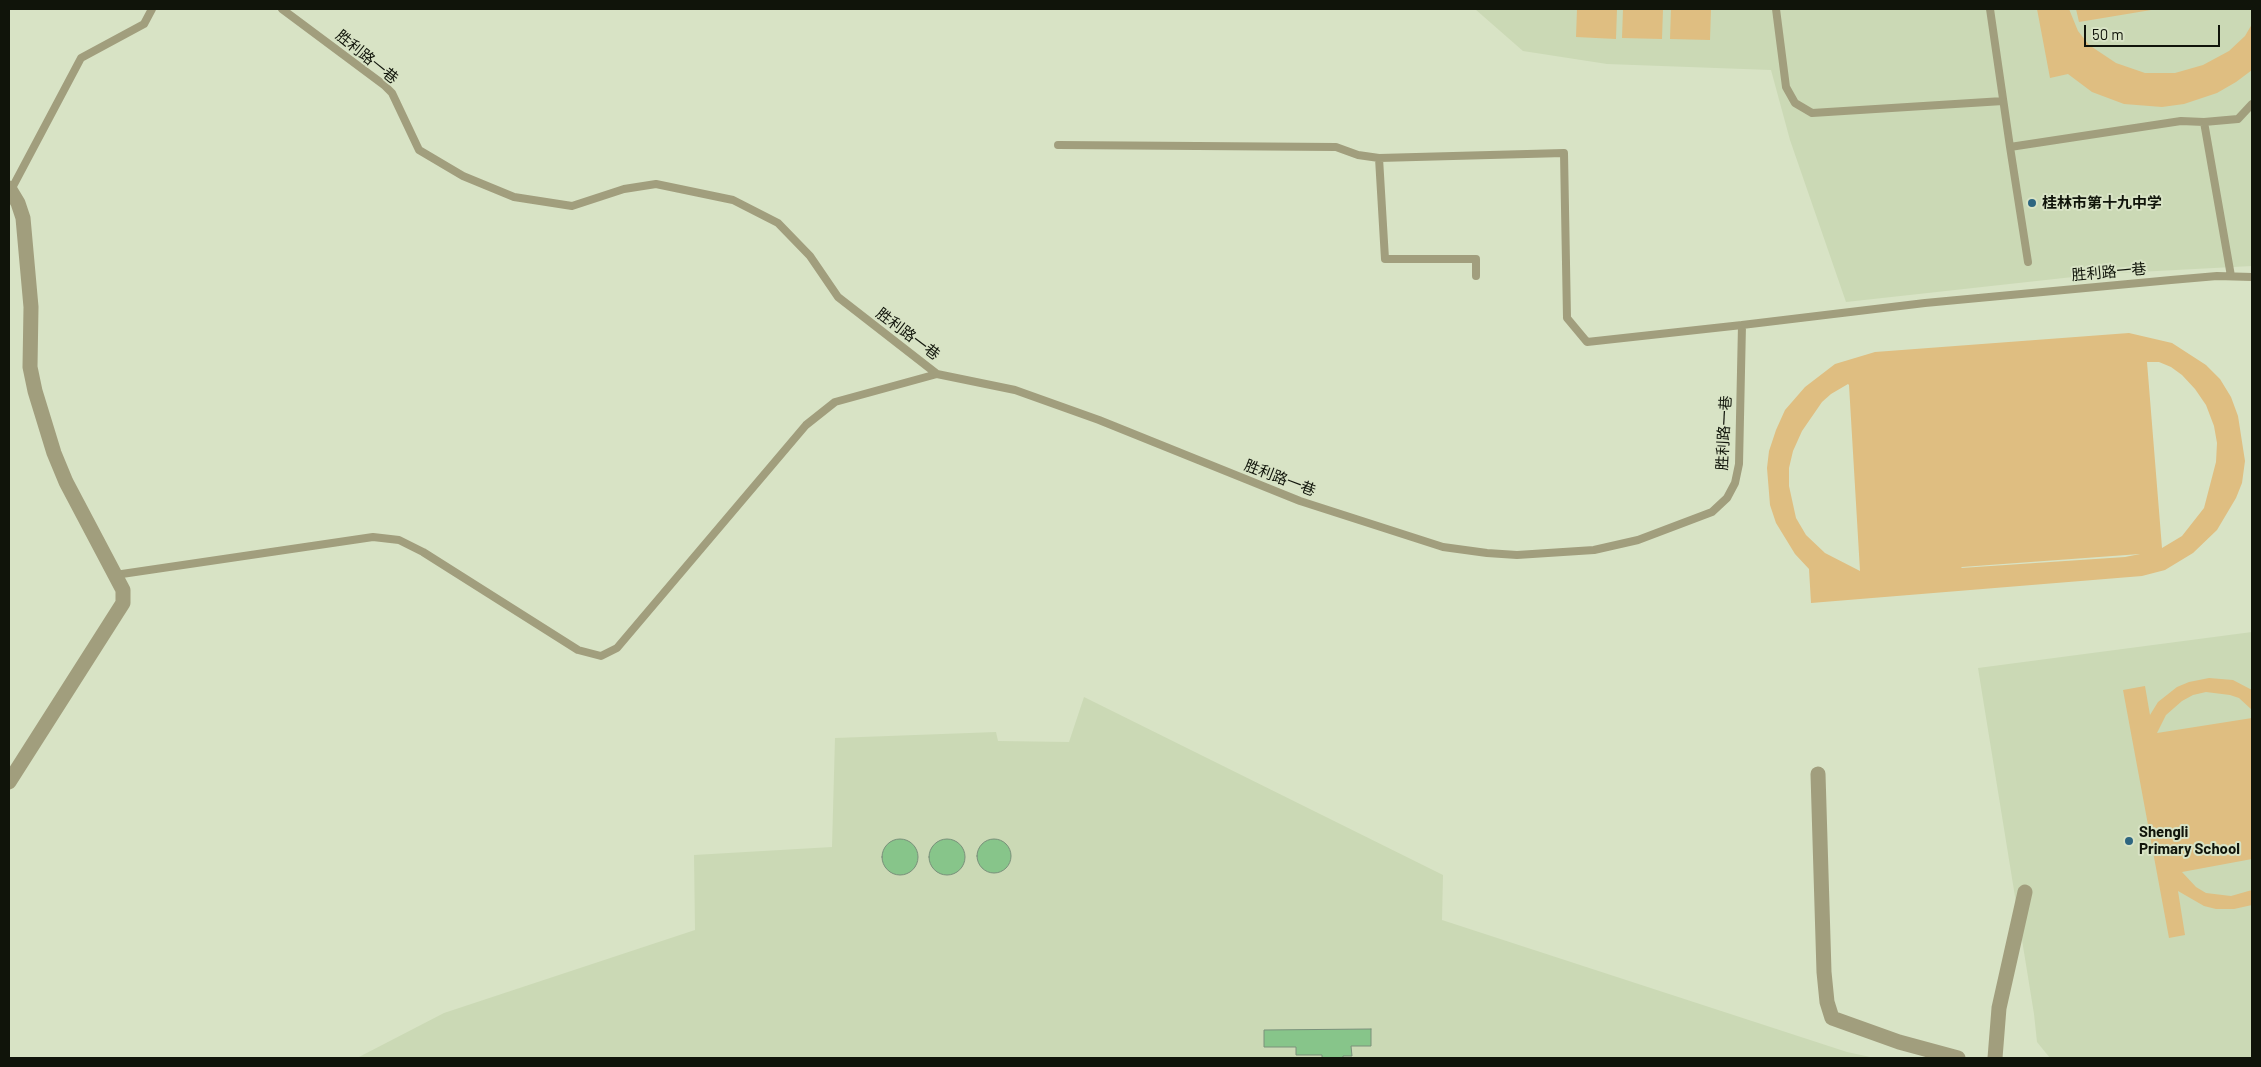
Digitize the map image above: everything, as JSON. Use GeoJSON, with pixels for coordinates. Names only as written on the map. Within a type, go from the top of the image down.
{"type":"FeatureCollection","features":[{"type":"Feature","properties":{"kind":"street"},"geometry":{"type":"LineString","coordinates":[[9,782],[123,603],[123,590],[66,482],[54,453],[35,391],[30,367],[31,307],[23,218],[18,203],[10,189]]}},
{"type":"Feature","properties":{"kind":"street"},"geometry":{"type":"LineString","coordinates":[[1818,774],[1824,972],[1827,1002],[1832,1018],[1899,1042],[1958,1058]]}},
{"type":"Feature","properties":{"kind":"street"},"geometry":{"type":"LineString","coordinates":[[1995,1058],[1999,1008],[2025,892]]}},
{"type":"Feature","properties":{"kind":"lane"},"geometry":{"type":"LineString","coordinates":[[10,189],[82,58],[144,24],[152,9]]}},
{"type":"Feature","properties":{"kind":"lane","name":"胜利路一巷"},"geometry":{"type":"LineString","coordinates":[[282,9],[384,85],[392,93],[419,150],[463,176],[514,197],[572,206],[624,189],[656,184],[733,200],[778,223],[810,256],[838,297],[938,374],[1015,390],[1050,402],[1300,501],[1443,547],[1502,554],[1594,550],[1638,540],[1712,512],[1727,498],[1735,483],[1739,464],[1742,325],[1925,303],[2231,276],[2252,278]]}},
{"type":"Feature","properties":{"kind":"lane"},"geometry":{"type":"LineString","coordinates":[[1776,9],[1786,87],[1795,103],[1812,113],[2003,101]]}},
{"type":"Feature","properties":{"kind":"lane"},"geometry":{"type":"LineString","coordinates":[[1990,9],[2028,262]]}},
{"type":"Feature","properties":{"kind":"lane"},"geometry":{"type":"LineString","coordinates":[[2010,147],[2181,121],[2204,122],[2238,119],[2252,104]]}},
{"type":"Feature","properties":{"kind":"lane"},"geometry":{"type":"LineString","coordinates":[[2204,122],[2231,276]]}},
{"type":"Feature","properties":{"kind":"lane"},"geometry":{"type":"LineString","coordinates":[[1058,145],[1336,147],[1358,155],[1379,158],[1564,153],[1567,318],[1587,342],[1742,325]]}},
{"type":"Feature","properties":{"kind":"lane"},"geometry":{"type":"LineString","coordinates":[[1379,158],[1384,259],[1476,259],[1476,276]]}},
{"type":"Feature","properties":{"kind":"lane"},"geometry":{"type":"LineString","coordinates":[[115,575],[373,537],[399,540],[423,552],[578,650],[601,656],[617,648],[806,424],[834,402],[938,374]]}},
{"type":"Feature","properties":{"kind":"shaded area","name":"桂林市第十九中学"},"geometry":{"type":"Polygon","coordinates":[[[1475,9],[2252,9],[2252,266],[2100,274],[1846,302],[1790,140],[1771,70],[1607,64],[1523,51],[1475,9]]]}},
{"type":"Feature","properties":{"kind":"shaded area"},"geometry":{"type":"Polygon","coordinates":[[[1577,9],[1617,9],[1616,39],[1576,37],[1577,9]]]}},
{"type":"Feature","properties":{"kind":"shaded area"},"geometry":{"type":"Polygon","coordinates":[[[1623,9],[1663,9],[1662,39],[1622,38],[1623,9]]]}},
{"type":"Feature","properties":{"kind":"shaded area"},"geometry":{"type":"Polygon","coordinates":[[[1671,9],[1711,9],[1710,40],[1670,39],[1671,9]]]}},
{"type":"Feature","properties":{"kind":"shaded area"},"geometry":{"type":"Polygon","coordinates":[[[2037,9],[2069,9],[2078,31],[2089,45],[2116,63],[2145,73],[2175,73],[2203,65],[2229,51],[2245,36],[2252,24],[2252,70],[2217,93],[2184,104],[2162,107],[2124,104],[2092,92],[2068,74],[2050,78],[2037,9]]]}},
{"type":"Feature","properties":{"kind":"shaded area"},"geometry":{"type":"Polygon","coordinates":[[[2076,9],[2157,9],[2079,22],[2076,9]]]}},
{"type":"Feature","properties":{"kind":"shaded area"},"geometry":{"type":"Polygon","coordinates":[[[2129,333],[2172,343],[2206,365],[2220,379],[2231,397],[2238,416],[2245,461],[2242,483],[2236,498],[2217,530],[2193,553],[2165,570],[2142,576],[1811,603],[1809,569],[1795,554],[1776,523],[1770,505],[1767,468],[1769,451],[1785,410],[1805,387],[1835,364],[1875,352],[2129,333]],[[2147,362],[2162,548],[2182,536],[2204,508],[2216,462],[2217,443],[2214,426],[2206,405],[2195,389],[2182,375],[2171,367],[2159,362],[2147,362]],[[1849,385],[1831,394],[1822,402],[1802,431],[1793,451],[1789,468],[1789,486],[1796,518],[1806,535],[1825,553],[1860,571],[1849,385]],[[2140,554],[1962,567],[2125,557],[2140,554]]]}},
{"type":"Feature","properties":{"kind":"shaded area","name":"Shengli Primary School"},"geometry":{"type":"Polygon","coordinates":[[[2252,632],[2252,1058],[2050,1058],[2037,1042],[1978,668],[2252,632]]]}},
{"type":"Feature","properties":{"kind":"shaded area"},"geometry":{"type":"Polygon","coordinates":[[[2209,678],[2233,680],[2252,690],[2252,710],[2239,698],[2230,695],[2206,692],[2193,695],[2182,701],[2166,715],[2157,733],[2252,718],[2252,859],[2182,872],[2196,887],[2206,893],[2231,896],[2252,890],[2252,905],[2234,909],[2216,909],[2204,906],[2178,891],[2185,935],[2169,938],[2123,690],[2145,686],[2150,715],[2158,702],[2177,687],[2189,682],[2209,678]]]}},
{"type":"Feature","properties":{"kind":"shaded area"},"geometry":{"type":"Polygon","coordinates":[[[1084,697],[1443,875],[1442,920],[1847,1052],[1875,1058],[357,1058],[444,1013],[695,930],[694,855],[832,847],[835,738],[996,732],[998,741],[1069,742],[1084,697]]]}},
{"type":"Feature","properties":{"kind":"building"},"geometry":{"type":"Polygon","coordinates":[[[900,839],[912,845],[918,857],[912,869],[900,875],[888,869],[882,857],[888,845],[900,839]]]}},
{"type":"Feature","properties":{"kind":"building"},"geometry":{"type":"Polygon","coordinates":[[[947,839],[959,845],[965,857],[959,869],[947,875],[935,869],[929,857],[935,845],[947,839]]]}},
{"type":"Feature","properties":{"kind":"building"},"geometry":{"type":"Polygon","coordinates":[[[994,839],[1001,840],[1006,844],[1010,849],[1010,863],[1006,868],[1001,872],[994,873],[987,872],[982,868],[978,863],[977,856],[978,849],[982,844],[987,840],[994,839]]]}},
{"type":"Feature","properties":{"kind":"building"},"geometry":{"type":"Polygon","coordinates":[[[1371,1029],[1371,1046],[1351,1046],[1352,1056],[1343,1056],[1343,1058],[1322,1058],[1322,1055],[1296,1055],[1296,1047],[1264,1047],[1264,1030],[1371,1029]]]}},
{"type":"Feature","properties":{"kind":"place","name":"桂林市第十九中学"},"geometry":{"type":"Point","coordinates":[2032,203]}},
{"type":"Feature","properties":{"kind":"place","name":"Shengli Primary School"},"geometry":{"type":"Point","coordinates":[2129,841]}}]}
